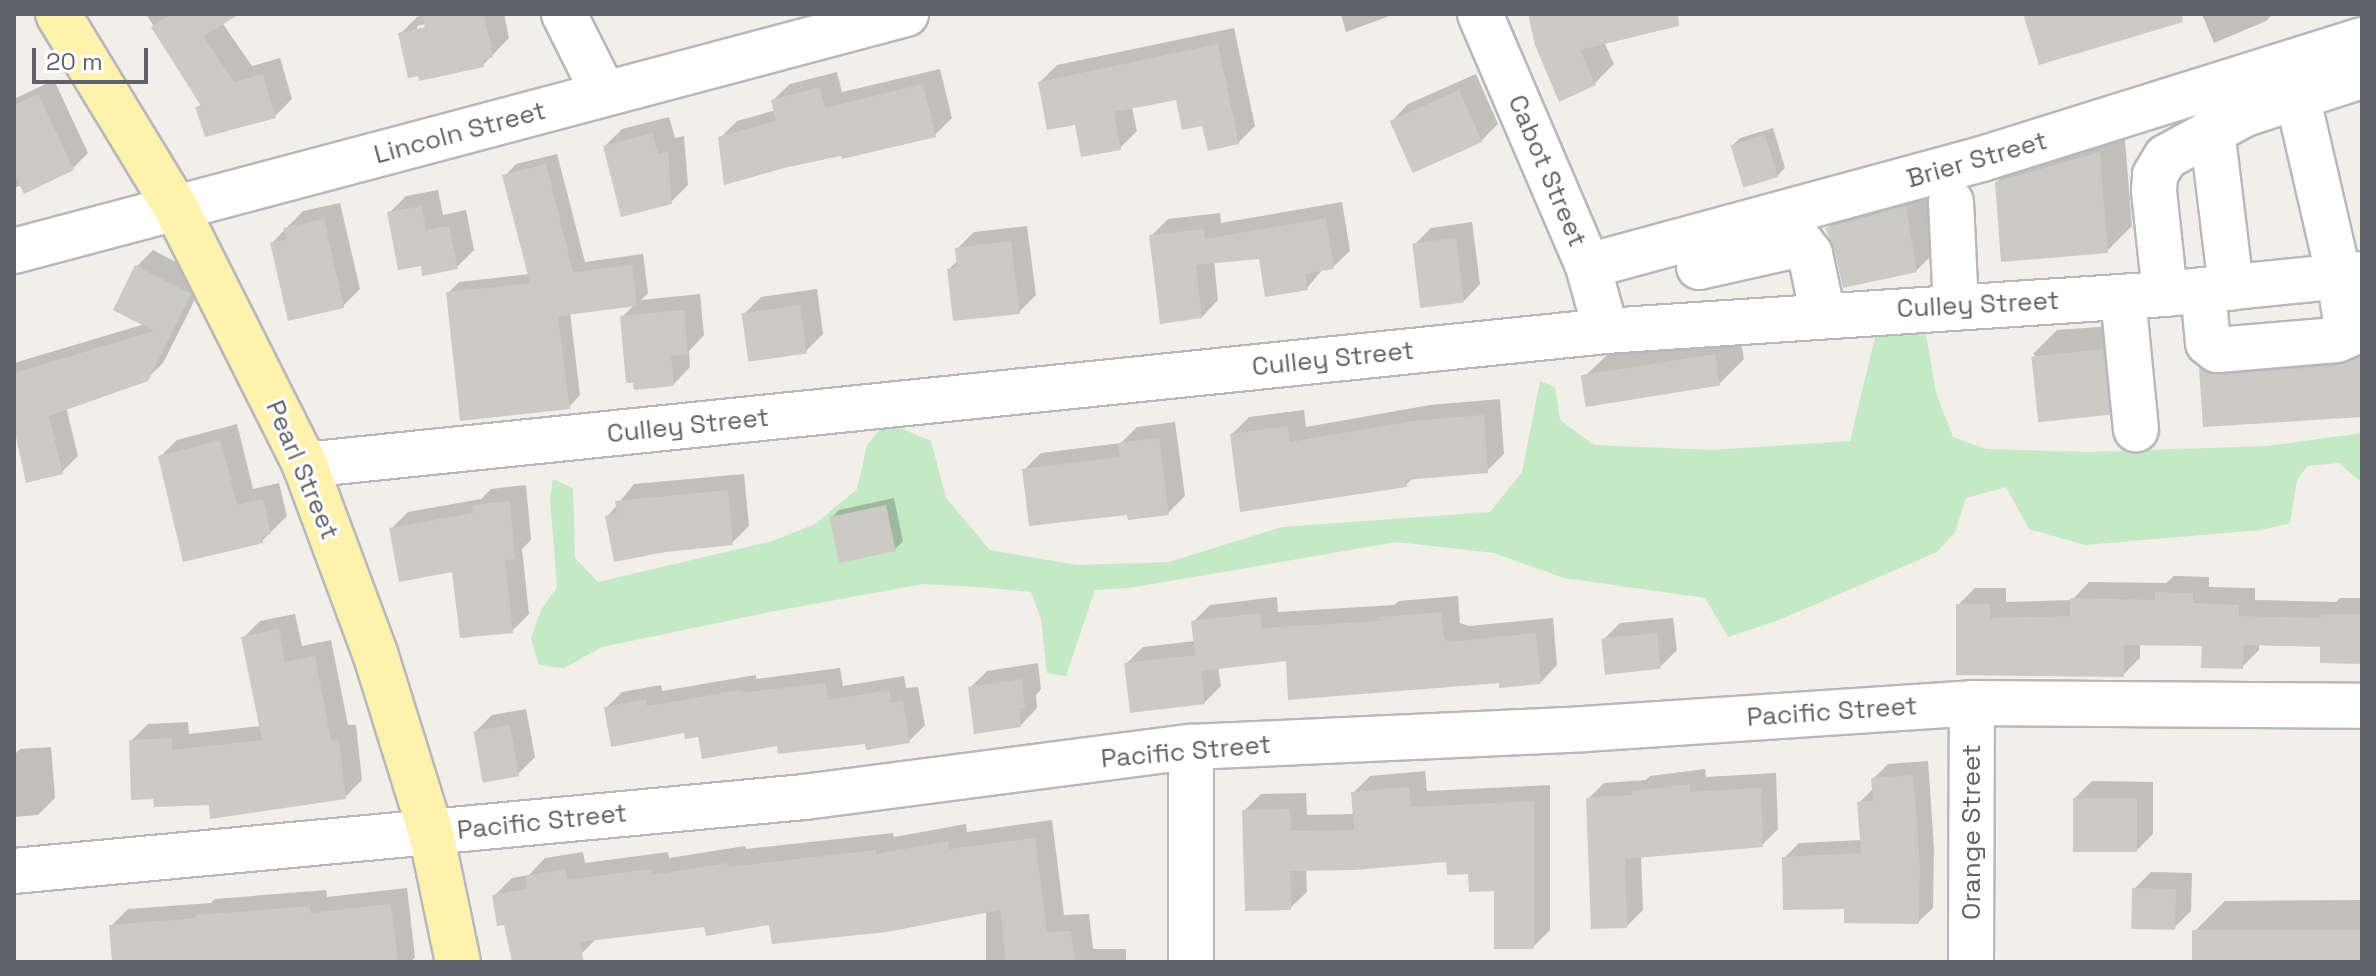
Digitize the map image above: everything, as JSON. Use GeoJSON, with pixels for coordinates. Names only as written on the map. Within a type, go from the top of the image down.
{"type":"FeatureCollection","features":[{"type":"Feature","properties":{"kind":"main road","name":"Pearl Street"},"geometry":{"type":"LineString","coordinates":[[58,14],[176,208],[305,465],[375,653],[431,833],[458,962]]}},
{"type":"Feature","properties":{"kind":"street"},"geometry":{"type":"LineString","coordinates":[[564,14],[604,94]]}},
{"type":"Feature","properties":{"kind":"street","name":"Lincoln Street"},"geometry":{"type":"LineString","coordinates":[[14,251],[906,14]]}},
{"type":"Feature","properties":{"kind":"street","name":"Cabot Street"},"geometry":{"type":"LineString","coordinates":[[1480,14],[1588,266],[1606,331]]}},
{"type":"Feature","properties":{"kind":"street","name":"Brier Street"},"geometry":{"type":"LineString","coordinates":[[1588,266],[1982,159],[2362,40]]}},
{"type":"Feature","properties":{"kind":"street"},"geometry":{"type":"LineString","coordinates":[[2297,95],[2351,276],[2348,335],[2337,340],[2212,348],[2180,292],[2155,175],[2166,157],[2212,130],[2297,95],[2362,76]]}},
{"type":"Feature","properties":{"kind":"street"},"geometry":{"type":"LineString","coordinates":[[2136,429],[2180,292],[2212,130]]}},
{"type":"Feature","properties":{"kind":"street"},"geometry":{"type":"LineString","coordinates":[[1951,202],[1956,307]]}},
{"type":"Feature","properties":{"kind":"street"},"geometry":{"type":"LineString","coordinates":[[1699,267],[1802,244],[1810,254],[1823,315]]}},
{"type":"Feature","properties":{"kind":"street","name":"Culley Street"},"geometry":{"type":"LineString","coordinates":[[305,465],[1606,331],[2180,292],[2351,276]]}},
{"type":"Feature","properties":{"kind":"street","name":"Pacific Street"},"geometry":{"type":"LineString","coordinates":[[14,871],[804,797],[1191,747],[1584,729],[1972,703],[2362,706]]}},
{"type":"Feature","properties":{"kind":"street","name":"Orange Street"},"geometry":{"type":"LineString","coordinates":[[1971,962],[1972,703]]}},
{"type":"Feature","properties":{"kind":"street"},"geometry":{"type":"LineString","coordinates":[[1191,747],[1191,962]]}},
{"type":"Feature","properties":{"kind":"green space"},"geometry":{"type":"Polygon","coordinates":[[[1903,325],[1926,335],[1936,393],[1953,437],[1986,449],[2089,452],[2267,446],[2362,433],[2362,483],[2339,463],[2307,466],[2297,480],[2290,523],[2261,530],[2085,545],[2029,529],[2006,487],[1966,498],[1955,532],[1937,552],[1779,620],[1728,637],[1705,598],[1564,578],[1494,553],[1397,542],[1129,588],[1095,590],[1066,676],[1047,673],[1041,619],[1031,592],[977,587],[923,584],[770,612],[602,647],[564,668],[539,665],[531,638],[541,610],[557,587],[550,498],[553,479],[573,488],[575,558],[598,582],[773,541],[815,524],[857,489],[867,445],[886,422],[931,441],[946,498],[990,550],[1077,565],[1169,562],[1282,527],[1490,512],[1522,472],[1540,381],[1555,387],[1560,420],[1594,445],[1712,450],[1850,441],[1877,329],[1903,325]]]}},
{"type":"Feature","properties":{"kind":"building"},"geometry":{"type":"Polygon","coordinates":[[[172,14],[240,14],[203,36],[234,82],[263,74],[276,118],[205,137],[195,107],[201,106],[151,27],[172,14]]]}},
{"type":"Feature","properties":{"kind":"building"},"geometry":{"type":"Polygon","coordinates":[[[422,14],[484,14],[493,57],[483,60],[484,67],[419,81],[418,76],[408,78],[398,33],[425,27],[422,14]]]}},
{"type":"Feature","properties":{"kind":"building"},"geometry":{"type":"Polygon","coordinates":[[[1528,14],[1678,14],[1679,26],[1580,50],[1596,85],[1559,102],[1535,45],[1528,14]]]}},
{"type":"Feature","properties":{"kind":"building"},"geometry":{"type":"Polygon","coordinates":[[[2023,14],[2182,14],[2183,22],[2039,65],[2023,14]]]}},
{"type":"Feature","properties":{"kind":"building"},"geometry":{"type":"Polygon","coordinates":[[[1218,44],[1239,144],[1208,151],[1202,126],[1182,130],[1176,100],[1114,112],[1121,150],[1081,157],[1075,125],[1047,130],[1038,82],[1218,44]]]}},
{"type":"Feature","properties":{"kind":"building"},"geometry":{"type":"Polygon","coordinates":[[[923,84],[936,137],[842,159],[841,156],[788,167],[724,185],[718,137],[776,121],[771,100],[820,87],[825,108],[923,84]]]}},
{"type":"Feature","properties":{"kind":"building"},"geometry":{"type":"Polygon","coordinates":[[[1459,90],[1482,142],[1413,173],[1390,121],[1459,90]]]}},
{"type":"Feature","properties":{"kind":"building"},"geometry":{"type":"Polygon","coordinates":[[[38,94],[74,170],[24,194],[14,173],[14,105],[38,94]]]}},
{"type":"Feature","properties":{"kind":"building"},"geometry":{"type":"Polygon","coordinates":[[[653,133],[658,154],[668,151],[672,204],[621,217],[603,146],[653,133]]]}},
{"type":"Feature","properties":{"kind":"building"},"geometry":{"type":"Polygon","coordinates":[[[1765,135],[1778,177],[1743,188],[1731,146],[1765,135]]]}},
{"type":"Feature","properties":{"kind":"building"},"geometry":{"type":"Polygon","coordinates":[[[2100,152],[2108,253],[2001,262],[1995,182],[2100,152]]]}},
{"type":"Feature","properties":{"kind":"building"},"geometry":{"type":"Polygon","coordinates":[[[546,164],[573,272],[632,265],[637,306],[558,316],[570,409],[460,421],[446,292],[530,283],[502,175],[546,164]]]}},
{"type":"Feature","properties":{"kind":"building"},"geometry":{"type":"Polygon","coordinates":[[[422,206],[426,230],[449,226],[458,269],[422,276],[421,266],[398,270],[387,212],[422,206]]]}},
{"type":"Feature","properties":{"kind":"building"},"geometry":{"type":"Polygon","coordinates":[[[1906,206],[1917,272],[1843,288],[1834,249],[1825,228],[1906,206]]]}},
{"type":"Feature","properties":{"kind":"building"},"geometry":{"type":"Polygon","coordinates":[[[1326,218],[1334,269],[1305,274],[1308,290],[1265,297],[1259,259],[1196,265],[1202,318],[1160,324],[1149,235],[1204,229],[1205,239],[1326,218]]]}},
{"type":"Feature","properties":{"kind":"building"},"geometry":{"type":"Polygon","coordinates":[[[324,219],[344,308],[288,321],[270,243],[287,239],[283,228],[324,219]]]}},
{"type":"Feature","properties":{"kind":"building"},"geometry":{"type":"Polygon","coordinates":[[[1456,238],[1464,303],[1420,308],[1412,243],[1456,238]]]}},
{"type":"Feature","properties":{"kind":"building"},"geometry":{"type":"Polygon","coordinates":[[[1011,241],[1020,314],[953,321],[947,269],[957,267],[955,248],[1011,241]]]}},
{"type":"Feature","properties":{"kind":"building"},"geometry":{"type":"Polygon","coordinates":[[[135,265],[191,294],[148,381],[49,416],[63,474],[26,483],[14,428],[14,373],[154,331],[113,310],[135,265]]]}},
{"type":"Feature","properties":{"kind":"building"},"geometry":{"type":"Polygon","coordinates":[[[800,305],[807,354],[748,362],[742,313],[800,305]]]}},
{"type":"Feature","properties":{"kind":"building"},"geometry":{"type":"Polygon","coordinates":[[[684,310],[688,354],[671,356],[674,386],[634,390],[633,383],[626,383],[620,316],[684,310]]]}},
{"type":"Feature","properties":{"kind":"building"},"geometry":{"type":"Polygon","coordinates":[[[2103,349],[2110,415],[2038,422],[2031,357],[2103,349]]]}},
{"type":"Feature","properties":{"kind":"building"},"geometry":{"type":"Polygon","coordinates":[[[1715,354],[1720,386],[1586,407],[1581,375],[1715,354]]]}},
{"type":"Feature","properties":{"kind":"building"},"geometry":{"type":"Polygon","coordinates":[[[2362,355],[2362,417],[2203,427],[2199,368],[2219,375],[2339,365],[2362,355]]]}},
{"type":"Feature","properties":{"kind":"building"},"geometry":{"type":"Polygon","coordinates":[[[1484,415],[1488,473],[1406,480],[1407,487],[1240,512],[1230,434],[1288,426],[1290,442],[1412,421],[1484,415]]]}},
{"type":"Feature","properties":{"kind":"building"},"geometry":{"type":"Polygon","coordinates":[[[1159,438],[1169,515],[1128,520],[1127,515],[1029,526],[1022,469],[1120,457],[1118,443],[1159,438]]]}},
{"type":"Feature","properties":{"kind":"building"},"geometry":{"type":"Polygon","coordinates":[[[221,440],[237,505],[263,499],[271,534],[262,537],[263,543],[183,562],[158,456],[221,440]]]}},
{"type":"Feature","properties":{"kind":"building"},"geometry":{"type":"Polygon","coordinates":[[[728,490],[733,545],[666,552],[614,562],[605,516],[617,513],[615,501],[728,490]]]}},
{"type":"Feature","properties":{"kind":"building"},"geometry":{"type":"Polygon","coordinates":[[[510,501],[515,559],[505,560],[513,633],[460,638],[452,572],[399,582],[389,528],[473,513],[472,505],[510,501]]]}},
{"type":"Feature","properties":{"kind":"building"},"geometry":{"type":"Polygon","coordinates":[[[886,505],[896,551],[839,563],[829,517],[886,505]]]}},
{"type":"Feature","properties":{"kind":"building"},"geometry":{"type":"Polygon","coordinates":[[[2155,592],[2193,593],[2193,603],[2239,605],[2239,616],[2321,618],[2321,614],[2362,614],[2362,664],[2320,663],[2320,647],[2244,645],[2243,669],[2201,668],[2202,646],[2124,645],[2124,677],[1956,675],[1956,604],[1990,604],[1990,618],[2070,616],[2070,598],[2155,600],[2155,592]]]}},
{"type":"Feature","properties":{"kind":"building"},"geometry":{"type":"Polygon","coordinates":[[[1441,612],[1444,639],[1451,642],[1536,633],[1541,684],[1499,688],[1499,683],[1288,700],[1286,661],[1201,671],[1205,704],[1130,713],[1124,663],[1195,655],[1191,621],[1260,613],[1262,628],[1381,621],[1380,617],[1441,612]]]}},
{"type":"Feature","properties":{"kind":"building"},"geometry":{"type":"Polygon","coordinates":[[[279,629],[285,662],[315,656],[331,741],[339,740],[346,799],[210,819],[209,805],[154,807],[153,799],[131,800],[129,740],[172,738],[172,750],[262,740],[241,637],[279,629]]]}},
{"type":"Feature","properties":{"kind":"building"},"geometry":{"type":"Polygon","coordinates":[[[1657,633],[1661,669],[1605,675],[1601,639],[1657,633]]]}},
{"type":"Feature","properties":{"kind":"building"},"geometry":{"type":"Polygon","coordinates":[[[1022,679],[1025,708],[1019,709],[1021,727],[974,734],[968,687],[1022,679]]]}},
{"type":"Feature","properties":{"kind":"building"},"geometry":{"type":"Polygon","coordinates":[[[825,683],[828,700],[889,690],[891,703],[903,701],[910,743],[866,750],[865,744],[778,754],[777,746],[702,759],[698,737],[685,739],[684,733],[611,747],[604,707],[646,699],[647,706],[741,690],[741,693],[825,683]]]}},
{"type":"Feature","properties":{"kind":"building"},"geometry":{"type":"Polygon","coordinates":[[[510,725],[519,776],[483,783],[474,731],[510,725]]]}},
{"type":"Feature","properties":{"kind":"building"},"geometry":{"type":"Polygon","coordinates":[[[1913,775],[1920,864],[1919,924],[1844,923],[1844,909],[1783,910],[1782,857],[1861,853],[1857,802],[1873,801],[1871,778],[1913,775]]]}},
{"type":"Feature","properties":{"kind":"building"},"geometry":{"type":"Polygon","coordinates":[[[1690,784],[1690,792],[1761,788],[1763,847],[1625,859],[1627,928],[1591,929],[1586,798],[1632,795],[1632,791],[1690,784]]]}},
{"type":"Feature","properties":{"kind":"building"},"geometry":{"type":"Polygon","coordinates":[[[1409,787],[1411,807],[1534,801],[1534,949],[1494,949],[1494,891],[1469,892],[1468,874],[1447,875],[1446,862],[1355,870],[1290,871],[1291,910],[1245,911],[1242,810],[1290,809],[1291,831],[1354,830],[1351,792],[1409,787]]]}},
{"type":"Feature","properties":{"kind":"building"},"geometry":{"type":"Polygon","coordinates":[[[2073,798],[2137,798],[2137,852],[2073,852],[2073,798]]]}},
{"type":"Feature","properties":{"kind":"building"},"geometry":{"type":"Polygon","coordinates":[[[1035,838],[1047,932],[1071,931],[1075,962],[1006,962],[1000,910],[887,932],[772,944],[769,925],[706,936],[704,927],[580,942],[584,962],[512,962],[504,925],[497,926],[492,895],[527,889],[525,876],[565,869],[567,880],[651,869],[652,875],[727,863],[728,867],[876,850],[876,854],[948,841],[949,849],[1035,838]]]}},
{"type":"Feature","properties":{"kind":"building"},"geometry":{"type":"Polygon","coordinates":[[[2132,888],[2176,889],[2175,930],[2131,929],[2132,888]]]}},
{"type":"Feature","properties":{"kind":"building"},"geometry":{"type":"Polygon","coordinates":[[[391,904],[398,962],[112,962],[109,925],[310,906],[311,913],[391,904]]]}},
{"type":"Feature","properties":{"kind":"building"},"geometry":{"type":"Polygon","coordinates":[[[2192,930],[2362,930],[2362,962],[2192,962],[2192,930]]]}}]}
